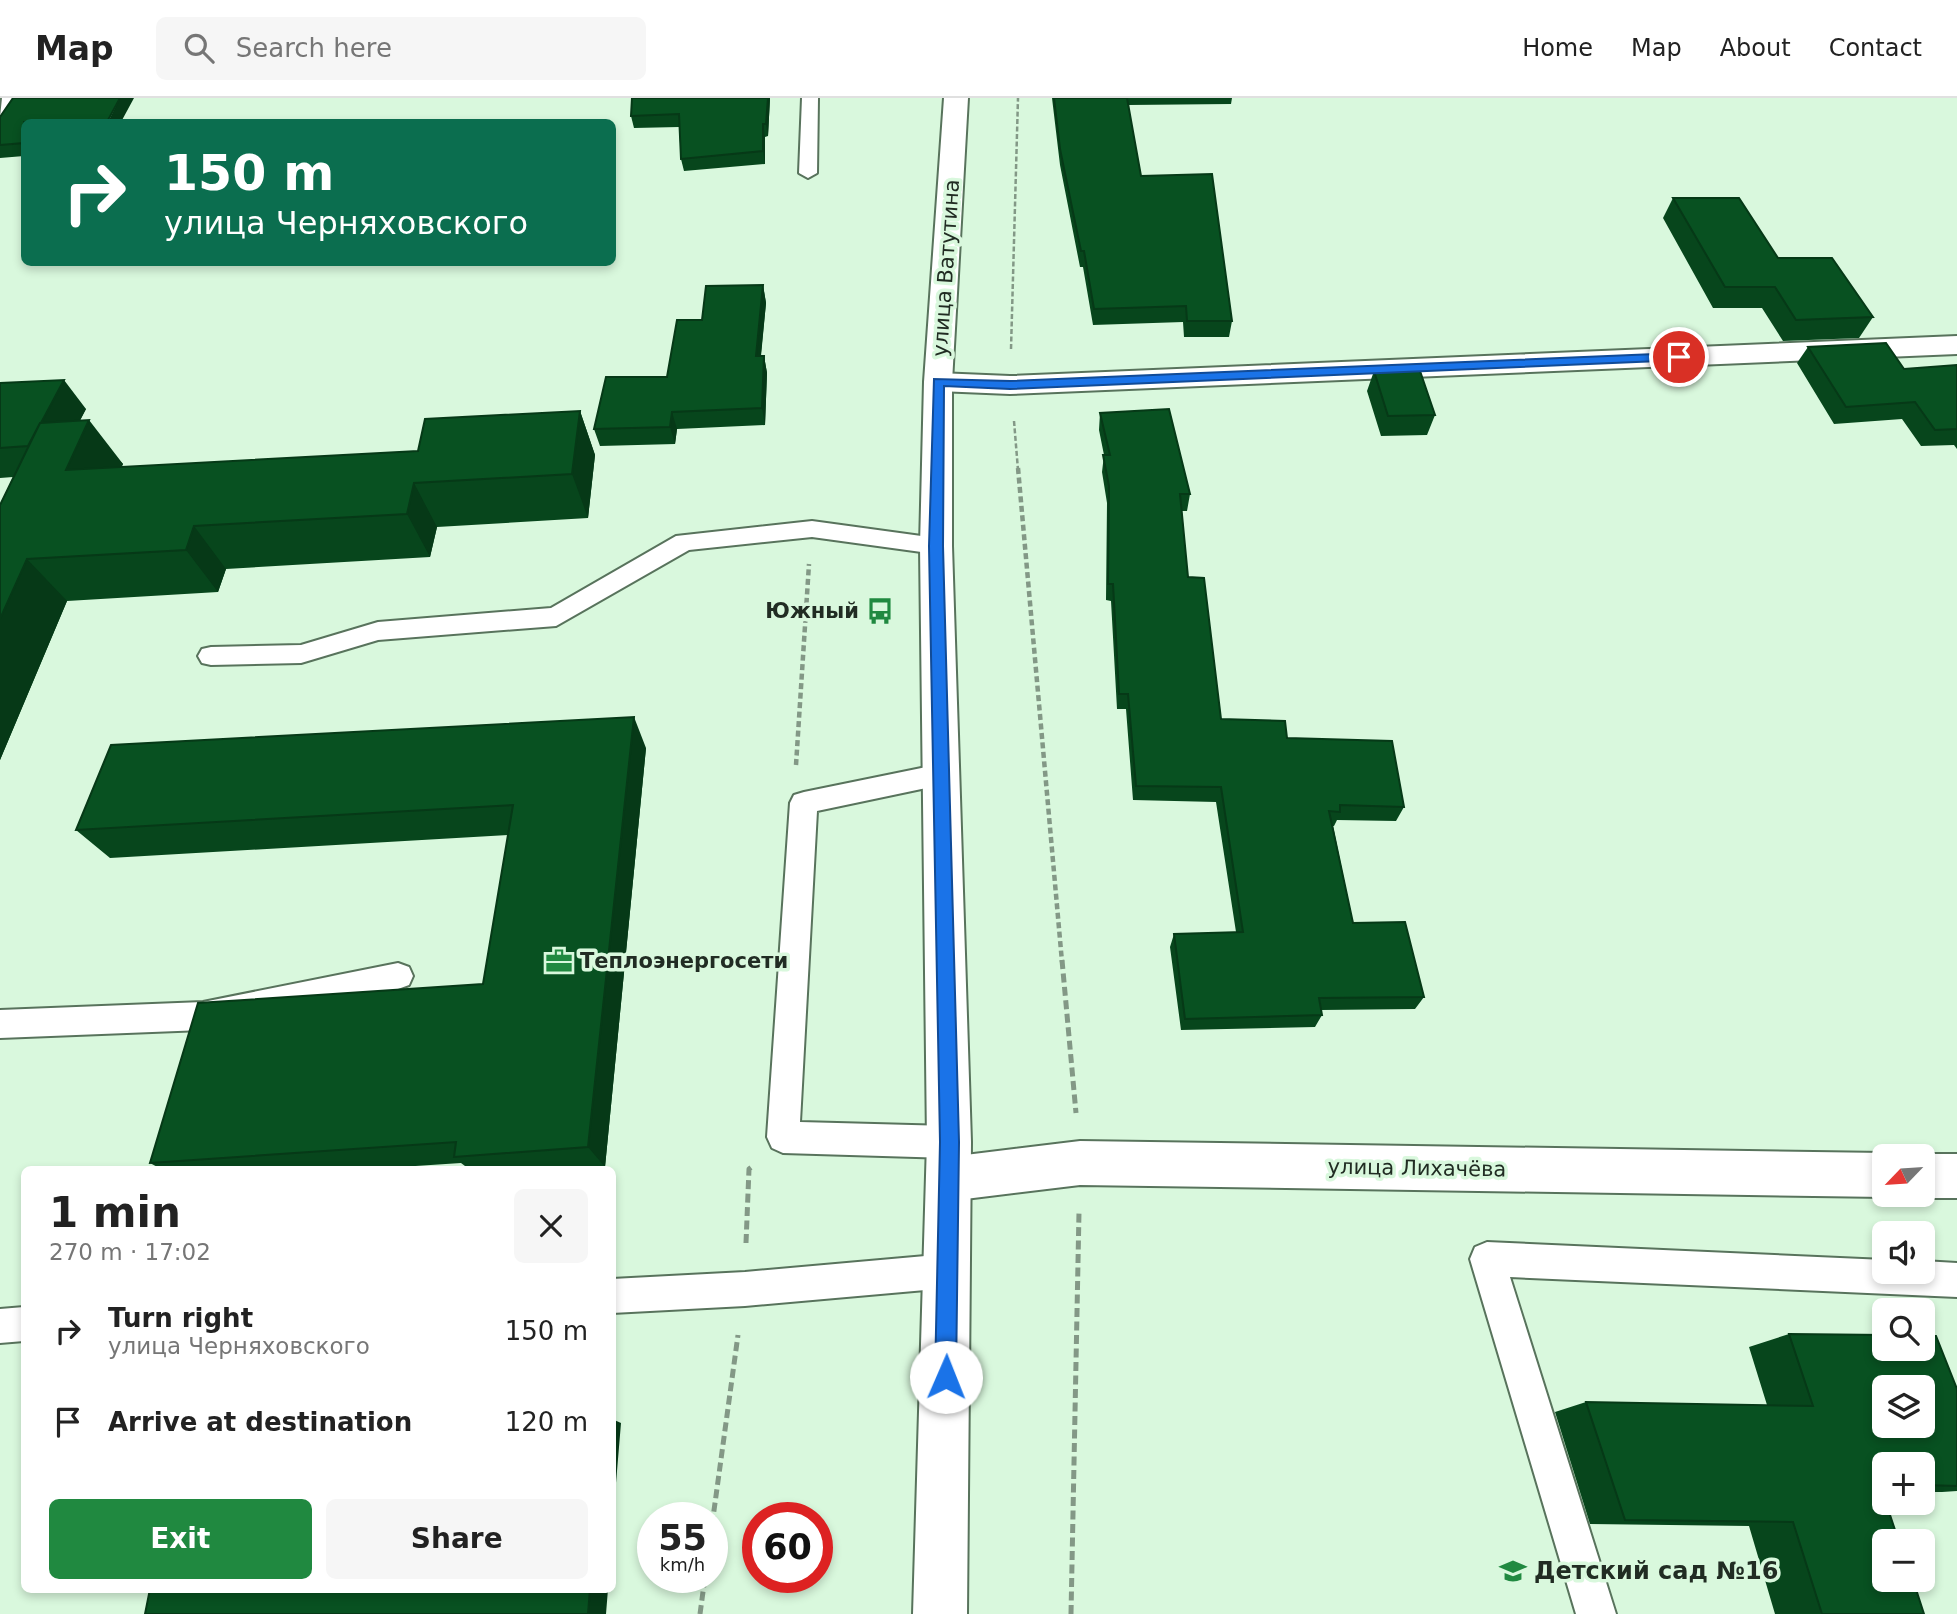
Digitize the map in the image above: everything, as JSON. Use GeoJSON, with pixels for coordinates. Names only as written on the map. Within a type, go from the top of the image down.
{"type":"FeatureCollection","features":[{"type":"Feature","properties":{"kind":"street","name":"улица Ватутина"},"geometry":{"type":"LineString","coordinates":[[940,1614],[949,1160],[936,546],[938,382],[956,98]]}},
{"type":"Feature","properties":{"kind":"street"},"geometry":{"type":"LineString","coordinates":[[938,382],[1010,385],[1957,345]]}},
{"type":"Feature","properties":{"kind":"street","name":"улица Лихачёва"},"geometry":{"type":"LineString","coordinates":[[949,1160],[1872,1175]]}},
{"type":"Feature","properties":{"kind":"street"},"geometry":{"type":"LineString","coordinates":[[1936,1176],[1957,1176]]}},
{"type":"Feature","properties":{"kind":"lane"},"geometry":{"type":"LineString","coordinates":[[0,112],[11,98]]}},
{"type":"Feature","properties":{"kind":"lane"},"geometry":{"type":"LineString","coordinates":[[808,173],[810,98]]}},
{"type":"Feature","properties":{"kind":"lane"},"geometry":{"type":"LineString","coordinates":[[211,656],[302,654],[378,631],[556,617],[684,542],[812,529],[936,546]]}},
{"type":"Feature","properties":{"kind":"lane"},"geometry":{"type":"LineString","coordinates":[[941,775],[804,803],[783,1137],[949,1160]]}},
{"type":"Feature","properties":{"kind":"lane"},"geometry":{"type":"LineString","coordinates":[[0,1024],[200,1028],[398,976]]}},
{"type":"Feature","properties":{"kind":"lane"},"geometry":{"type":"LineString","coordinates":[[1596,1614],[1487,1259],[1957,1280]]}},
{"type":"Feature","properties":{"kind":"lane"},"geometry":{"type":"LineString","coordinates":[[616,1296],[744,1289],[948,1271]]}},
{"type":"Feature","properties":{"kind":"lane"},"geometry":{"type":"LineString","coordinates":[[0,1326],[21,1324]]}},
{"type":"Feature","properties":{"kind":"path"},"geometry":{"type":"LineString","coordinates":[[1018,98],[1010,385],[1080,1163],[1071,1614]]}},
{"type":"Feature","properties":{"kind":"path"},"geometry":{"type":"LineString","coordinates":[[804,803],[795,763],[812,529]]}},
{"type":"Feature","properties":{"kind":"path"},"geometry":{"type":"LineString","coordinates":[[700,1614],[703,1593]]}},
{"type":"Feature","properties":{"kind":"building"},"geometry":{"type":"Polygon","coordinates":[[[13,98],[120,98],[109,119],[21,119],[21,143],[0,145],[0,117],[13,98]]]}},
{"type":"Feature","properties":{"kind":"building"},"geometry":{"type":"Polygon","coordinates":[[[632,98],[768,98],[766,124],[763,124],[763,151],[681,159],[679,114],[631,116],[632,98]]]}},
{"type":"Feature","properties":{"kind":"building"},"geometry":{"type":"Polygon","coordinates":[[[1054,98],[1127,98],[1141,176],[1212,174],[1232,321],[1187,321],[1186,306],[1094,309],[1084,251],[1081,251],[1060,149],[1054,98]]]}},
{"type":"Feature","properties":{"kind":"building"},"geometry":{"type":"Polygon","coordinates":[[[1673,198],[1739,198],[1778,258],[1832,258],[1873,317],[1796,320],[1775,287],[1725,287],[1673,198]]]}},
{"type":"Feature","properties":{"kind":"building"},"geometry":{"type":"Polygon","coordinates":[[[763,285],[756,356],[764,356],[762,408],[672,412],[670,427],[594,429],[606,377],[667,377],[677,320],[702,320],[706,286],[763,285]]]}},
{"type":"Feature","properties":{"kind":"building"},"geometry":{"type":"Polygon","coordinates":[[[1886,343],[1904,369],[1957,365],[1957,429],[1935,430],[1915,402],[1846,407],[1808,347],[1886,343]]]}},
{"type":"Feature","properties":{"kind":"building"},"geometry":{"type":"Polygon","coordinates":[[[1374,371],[1420,371],[1435,415],[1388,416],[1374,371]]]}},
{"type":"Feature","properties":{"kind":"building"},"geometry":{"type":"Polygon","coordinates":[[[64,380],[28,446],[0,448],[0,383],[64,380]]]}},
{"type":"Feature","properties":{"kind":"building"},"geometry":{"type":"Polygon","coordinates":[[[1169,409],[1190,494],[1180,494],[1188,577],[1204,578],[1221,719],[1285,721],[1287,738],[1392,741],[1404,807],[1340,805],[1340,812],[1329,811],[1353,923],[1405,922],[1424,997],[1319,998],[1322,1015],[1185,1019],[1174,934],[1243,932],[1221,787],[1136,786],[1128,694],[1119,694],[1113,584],[1108,584],[1109,486],[1103,455],[1110,455],[1100,413],[1169,409]]]}},
{"type":"Feature","properties":{"kind":"building"},"geometry":{"type":"Polygon","coordinates":[[[580,411],[572,474],[414,483],[407,514],[194,526],[186,550],[27,559],[0,619],[0,505],[40,423],[89,420],[66,470],[418,451],[425,419],[580,411]]]}},
{"type":"Feature","properties":{"kind":"building"},"geometry":{"type":"Polygon","coordinates":[[[634,717],[588,1147],[454,1157],[456,1142],[150,1163],[198,1003],[483,984],[513,805],[76,830],[111,745],[634,717]]]}},
{"type":"Feature","properties":{"kind":"building"},"geometry":{"type":"Polygon","coordinates":[[[1789,1334],[1872,1335],[1872,1361],[1935,1361],[1936,1336],[1957,1389],[1957,1486],[1935,1485],[1935,1452],[1872,1452],[1872,1515],[1890,1515],[1895,1529],[1872,1529],[1872,1592],[1917,1592],[1924,1614],[1822,1614],[1793,1522],[1625,1520],[1586,1402],[1813,1406],[1789,1334]]]}},
{"type":"Feature","properties":{"kind":"building"},"geometry":{"type":"Polygon","coordinates":[[[149,1593],[590,1593],[588,1614],[145,1614],[149,1593]]]}},
{"type":"Feature","properties":{"kind":"place","name":"Южный"},"geometry":{"type":"Point","coordinates":[880,611]}},
{"type":"Feature","properties":{"kind":"place","name":"Теплоэнергосети"},"geometry":{"type":"Point","coordinates":[559,961]}},
{"type":"Feature","properties":{"kind":"place","name":"Детский сад №16"},"geometry":{"type":"Point","coordinates":[1513,1571]}},
{"type":"Feature","properties":{"kind":"route"},"geometry":{"type":"LineString","coordinates":[[946,1377],[949,1142],[936,546],[938,382],[1010,385],[1679,357]]}}]}
